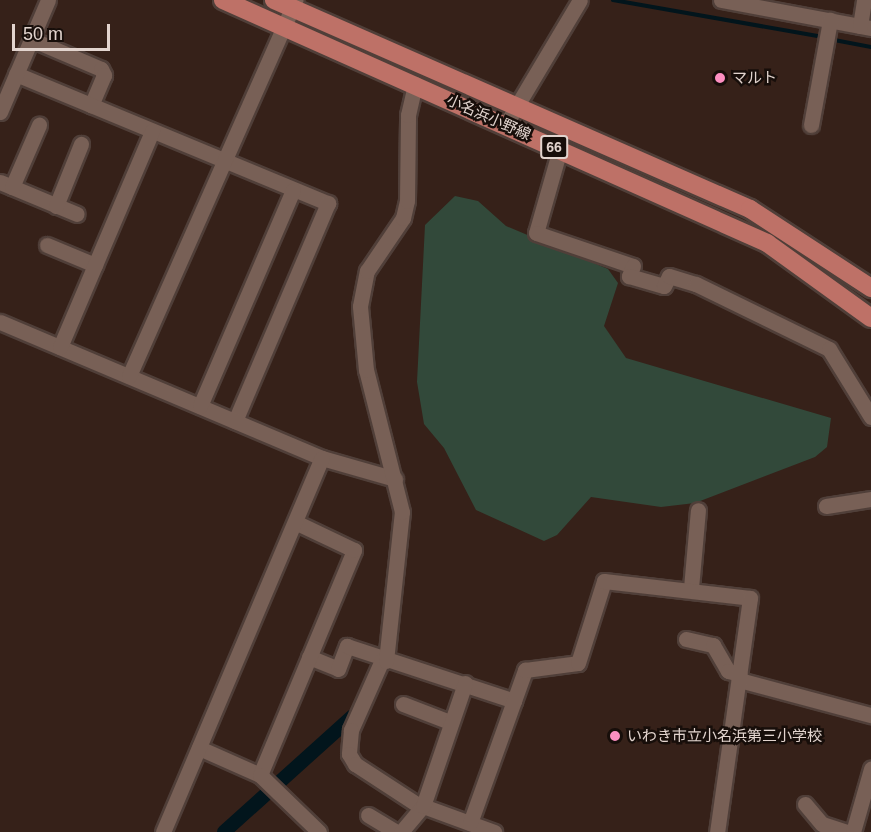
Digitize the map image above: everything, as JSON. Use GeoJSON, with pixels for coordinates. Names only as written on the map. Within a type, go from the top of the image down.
{"type":"FeatureCollection","features":[{"type":"Feature","properties":{"kind":"main road","name":"小名浜小野線"},"geometry":{"type":"LineString","coordinates":[[223,0],[506,124],[767,243],[871,318]]}},
{"type":"Feature","properties":{"kind":"main road","name":"小名浜小野線"},"geometry":{"type":"LineString","coordinates":[[274,0],[294,4],[750,209],[871,288]]}},
{"type":"Feature","properties":{"kind":"street"},"geometry":{"type":"LineString","coordinates":[[0,112],[48,0]]}},
{"type":"Feature","properties":{"kind":"street"},"geometry":{"type":"LineString","coordinates":[[506,124],[515,103],[580,0]]}},
{"type":"Feature","properties":{"kind":"street"},"geometry":{"type":"LineString","coordinates":[[721,0],[866,27],[864,0]]}},
{"type":"Feature","properties":{"kind":"street"},"geometry":{"type":"LineString","coordinates":[[129,376],[294,4]]}},
{"type":"Feature","properties":{"kind":"street"},"geometry":{"type":"LineString","coordinates":[[811,125],[830,20]]}},
{"type":"Feature","properties":{"kind":"street"},"geometry":{"type":"LineString","coordinates":[[31,39],[101,69],[104,75],[91,105]]}},
{"type":"Feature","properties":{"kind":"street"},"geometry":{"type":"LineString","coordinates":[[16,74],[328,203],[235,421]]}},
{"type":"Feature","properties":{"kind":"street"},"geometry":{"type":"LineString","coordinates":[[416,84],[408,115],[407,201],[403,218],[367,271],[360,306],[366,370],[402,512],[384,660],[351,730],[349,754],[355,764],[422,806],[494,832]]}},
{"type":"Feature","properties":{"kind":"street"},"geometry":{"type":"LineString","coordinates":[[39,125],[6,185],[76,214]]}},
{"type":"Feature","properties":{"kind":"street"},"geometry":{"type":"LineString","coordinates":[[60,347],[152,131]]}},
{"type":"Feature","properties":{"kind":"street"},"geometry":{"type":"LineString","coordinates":[[56,206],[81,144]]}},
{"type":"Feature","properties":{"kind":"street"},"geometry":{"type":"LineString","coordinates":[[560,149],[536,233],[633,266],[629,276],[664,286],[669,276],[696,284],[829,350],[871,417]]}},
{"type":"Feature","properties":{"kind":"street"},"geometry":{"type":"LineString","coordinates":[[200,406],[293,190]]}},
{"type":"Feature","properties":{"kind":"street"},"geometry":{"type":"LineString","coordinates":[[47,245],[95,265]]}},
{"type":"Feature","properties":{"kind":"street"},"geometry":{"type":"LineString","coordinates":[[0,322],[322,458],[394,479]]}},
{"type":"Feature","properties":{"kind":"street"},"geometry":{"type":"LineString","coordinates":[[163,832],[322,458]]}},
{"type":"Feature","properties":{"kind":"street"},"geometry":{"type":"LineString","coordinates":[[826,506],[871,499]]}},
{"type":"Feature","properties":{"kind":"street"},"geometry":{"type":"LineString","coordinates":[[691,588],[698,510]]}},
{"type":"Feature","properties":{"kind":"street"},"geometry":{"type":"LineString","coordinates":[[261,775],[354,550],[295,522]]}},
{"type":"Feature","properties":{"kind":"street"},"geometry":{"type":"LineString","coordinates":[[470,823],[525,670],[578,663],[604,581],[691,588],[750,598],[717,832]]}},
{"type":"Feature","properties":{"kind":"street"},"geometry":{"type":"LineString","coordinates":[[686,639],[713,645],[728,671],[740,677],[871,715]]}},
{"type":"Feature","properties":{"kind":"street"},"geometry":{"type":"LineString","coordinates":[[309,657],[338,669],[347,646],[384,660],[465,682],[514,701]]}},
{"type":"Feature","properties":{"kind":"street"},"geometry":{"type":"LineString","coordinates":[[401,832],[422,806],[465,682]]}},
{"type":"Feature","properties":{"kind":"street"},"geometry":{"type":"LineString","coordinates":[[403,704],[450,722]]}},
{"type":"Feature","properties":{"kind":"street"},"geometry":{"type":"LineString","coordinates":[[199,748],[261,775],[319,832]]}},
{"type":"Feature","properties":{"kind":"street"},"geometry":{"type":"LineString","coordinates":[[853,832],[867,801],[871,769]]}},
{"type":"Feature","properties":{"kind":"street"},"geometry":{"type":"LineString","coordinates":[[805,804],[822,824],[846,832]]}},
{"type":"Feature","properties":{"kind":"street"},"geometry":{"type":"LineString","coordinates":[[368,815],[396,832]]}},
{"type":"Feature","properties":{"kind":"green space"},"geometry":{"type":"Polygon","coordinates":[[[455,196],[478,201],[506,226],[608,269],[618,283],[604,326],[626,358],[831,418],[827,447],[815,457],[695,503],[661,507],[591,497],[557,535],[544,541],[476,510],[444,448],[424,424],[417,382],[425,225],[455,196]]]}},
{"type":"Feature","properties":{"kind":"waterway"},"geometry":{"type":"LineString","coordinates":[[613,0],[822,37]]}},
{"type":"Feature","properties":{"kind":"waterway"},"geometry":{"type":"LineString","coordinates":[[829,39],[871,47]]}},
{"type":"Feature","properties":{"kind":"waterway"},"geometry":{"type":"LineString","coordinates":[[224,832],[353,716]]}},
{"type":"Feature","properties":{"kind":"place","name":"マルト"},"geometry":{"type":"Point","coordinates":[720,78]}},
{"type":"Feature","properties":{"kind":"place","name":"いわき市立小名浜第三小学校"},"geometry":{"type":"Point","coordinates":[615,736]}}]}
